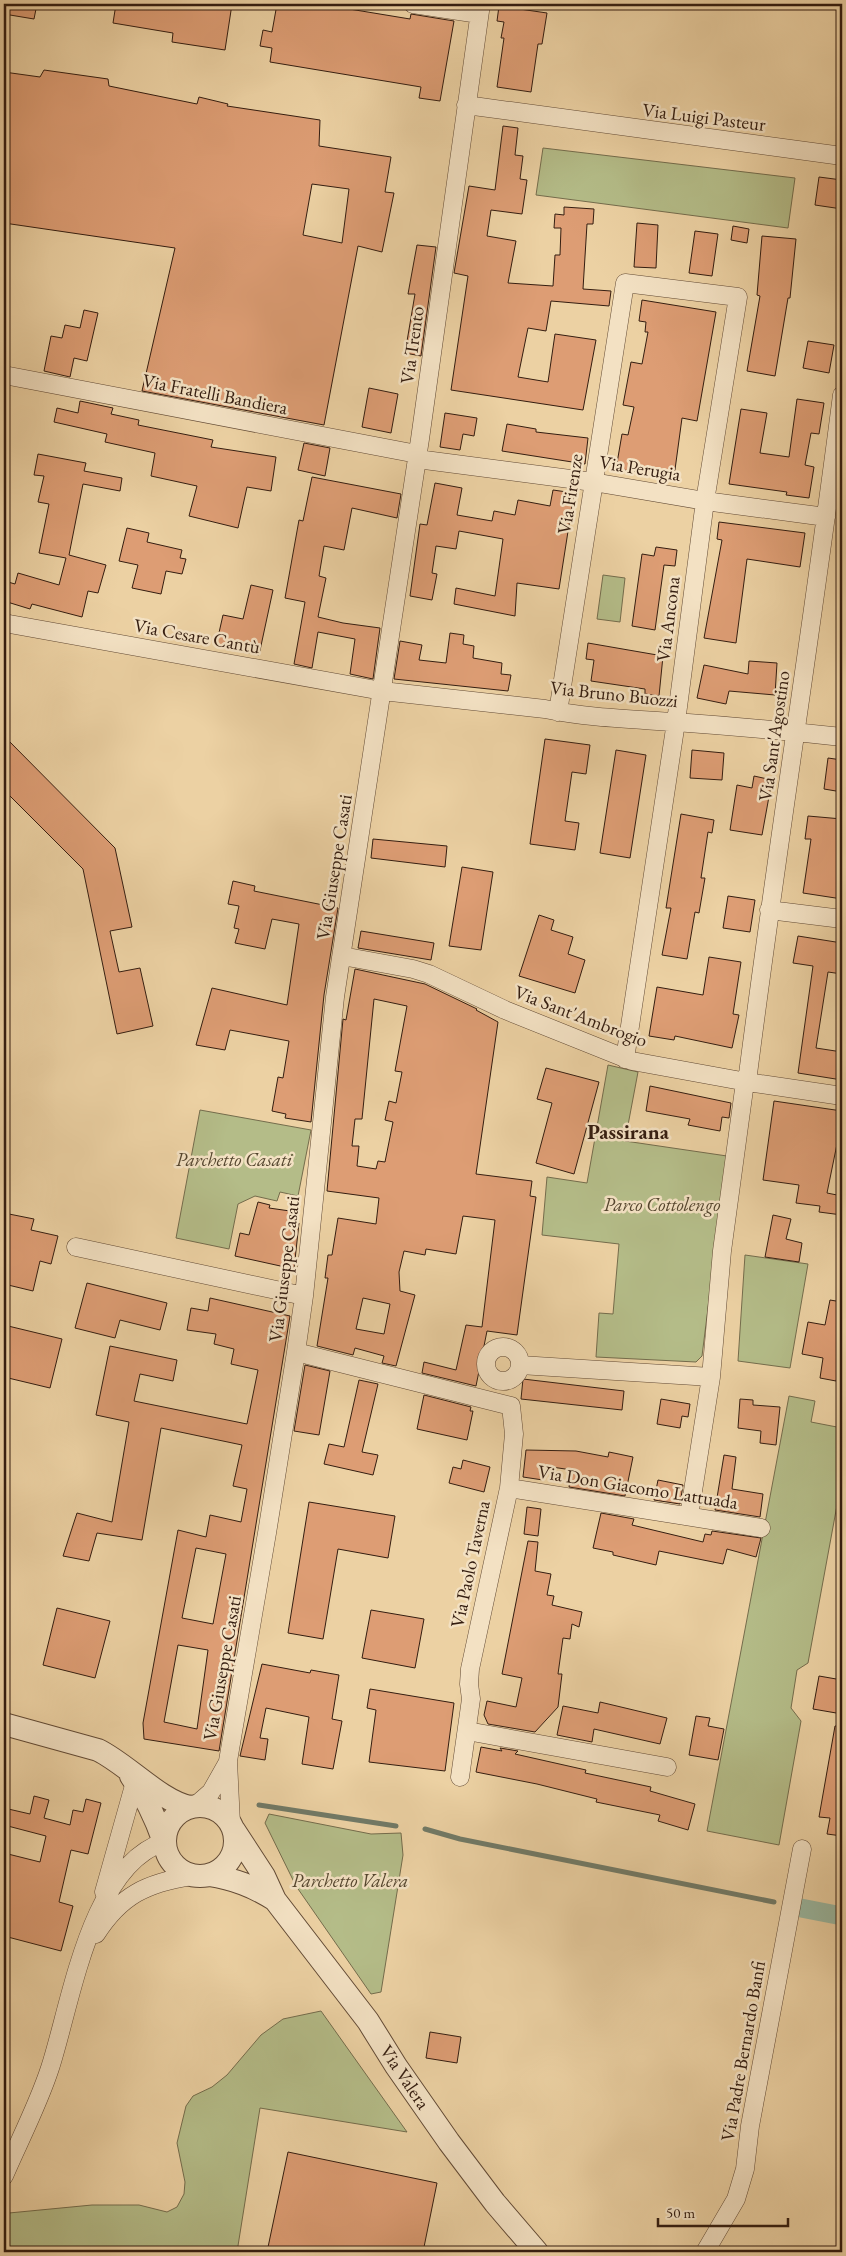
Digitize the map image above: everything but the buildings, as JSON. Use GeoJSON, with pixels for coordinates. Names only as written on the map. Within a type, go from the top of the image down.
{"type":"FeatureCollection","features":[{"type":"Feature","properties":{"kind":"street"},"geometry":{"type":"LineString","coordinates":[[412,4],[480,9]]}},
{"type":"Feature","properties":{"kind":"street","name":"Via Trento"},"geometry":{"type":"LineString","coordinates":[[382,691],[480,9]]}},
{"type":"Feature","properties":{"kind":"street","name":"Via Luigi Pasteur"},"geometry":{"type":"LineString","coordinates":[[466,105],[560,120],[842,156]]}},
{"type":"Feature","properties":{"kind":"street","name":"Via Firenze"},"geometry":{"type":"LineString","coordinates":[[558,712],[625,283]]}},
{"type":"Feature","properties":{"kind":"street","name":"Via Ancona"},"geometry":{"type":"LineString","coordinates":[[625,283],[738,297],[705,501],[676,722],[625,1059]]}},
{"type":"Feature","properties":{"kind":"street","name":"Via Fratelli Bandiera"},"geometry":{"type":"LineString","coordinates":[[4,375],[417,456]]}},
{"type":"Feature","properties":{"kind":"street","name":"Via Sant'Agostino"},"geometry":{"type":"LineString","coordinates":[[689,1516],[711,1377],[722,1252],[842,395]]}},
{"type":"Feature","properties":{"kind":"street","name":"Via Perugia"},"geometry":{"type":"LineString","coordinates":[[417,456],[826,518]]}},
{"type":"Feature","properties":{"kind":"street","name":"Via Cesare Cantù"},"geometry":{"type":"LineString","coordinates":[[4,623],[382,691]]}},
{"type":"Feature","properties":{"kind":"street","name":"Via Bruno Buozzi"},"geometry":{"type":"LineString","coordinates":[[382,691],[613,719],[676,722],[842,737]]}},
{"type":"Feature","properties":{"kind":"street","name":"Via Giuseppe Casati"},"geometry":{"type":"LineString","coordinates":[[232,1827],[228,1761],[268,1533],[296,1352],[304,1296],[334,1006],[382,691]]}},
{"type":"Feature","properties":{"kind":"street"},"geometry":{"type":"LineString","coordinates":[[769,910],[842,919]]}},
{"type":"Feature","properties":{"kind":"street","name":"Via Sant'Ambrogio"},"geometry":{"type":"LineString","coordinates":[[342,956],[413,969],[429,974],[505,1010],[625,1059],[647,1065],[746,1082],[842,1096]]}},
{"type":"Feature","properties":{"kind":"street"},"geometry":{"type":"LineString","coordinates":[[76,1247],[304,1296]]}},
{"type":"Feature","properties":{"kind":"street"},"geometry":{"type":"LineString","coordinates":[[471,1395],[484,1385],[498,1378],[518,1373],[520,1365],[516,1353],[512,1350],[501,1347],[489,1355],[486,1365],[498,1378]]}},
{"type":"Feature","properties":{"kind":"street"},"geometry":{"type":"LineString","coordinates":[[296,1352],[512,1406]]}},
{"type":"Feature","properties":{"kind":"street"},"geometry":{"type":"LineString","coordinates":[[520,1365],[711,1377]]}},
{"type":"Feature","properties":{"kind":"street","name":"Via Paolo Taverna"},"geometry":{"type":"LineString","coordinates":[[460,1777],[471,1699],[470,1669],[508,1488],[514,1434],[512,1406],[498,1378]]}},
{"type":"Feature","properties":{"kind":"street","name":"Via Don Giacomo Lattuada"},"geometry":{"type":"LineString","coordinates":[[508,1488],[761,1528]]}},
{"type":"Feature","properties":{"kind":"street"},"geometry":{"type":"LineString","coordinates":[[4,1724],[98,1750],[111,1756],[130,1775],[176,1803],[212,1807],[218,1810],[232,1827],[235,1844],[231,1857],[217,1872],[153,1884],[132,1895],[119,1906],[97,1932],[80,1965]]}},
{"type":"Feature","properties":{"kind":"street"},"geometry":{"type":"LineString","coordinates":[[467,1731],[667,1767]]}},
{"type":"Feature","properties":{"kind":"street","name":"Via Giuseppe Casati"},"geometry":{"type":"LineString","coordinates":[[192,1806],[211,1792],[228,1761]]}},
{"type":"Feature","properties":{"kind":"street"},"geometry":{"type":"LineString","coordinates":[[130,1775],[154,1816],[164,1842],[166,1854],[172,1863],[180,1871],[200,1875]]}},
{"type":"Feature","properties":{"kind":"street"},"geometry":{"type":"LineString","coordinates":[[98,1913],[130,1775]]}},
{"type":"Feature","properties":{"kind":"street"},"geometry":{"type":"LineString","coordinates":[[164,1842],[169,1823],[180,1812],[192,1806]]}},
{"type":"Feature","properties":{"kind":"street","name":"Via Valera"},"geometry":{"type":"LineString","coordinates":[[232,1827],[264,1876],[275,1900],[368,2021],[396,2066],[455,2150],[495,2203],[537,2252]]}},
{"type":"Feature","properties":{"kind":"street"},"geometry":{"type":"LineString","coordinates":[[4,2176],[49,2070],[80,1965],[84,1945],[98,1913],[121,1876],[134,1861],[146,1849],[164,1842]]}},
{"type":"Feature","properties":{"kind":"street","name":"Via Padre Bernardo Banfi"},"geometry":{"type":"LineString","coordinates":[[705,2252],[736,2200],[745,2169],[750,2126],[802,1850]]}},
{"type":"Feature","properties":{"kind":"street","name":"Via Valera"},"geometry":{"type":"LineString","coordinates":[[200,1875],[235,1879],[275,1900]]}},
{"type":"Feature","properties":{"kind":"green space"},"geometry":{"type":"Polygon","coordinates":[[[543,148],[795,178],[788,228],[536,195],[543,148]]]}},
{"type":"Feature","properties":{"kind":"green space"},"geometry":{"type":"Polygon","coordinates":[[[603,575],[625,578],[620,622],[597,619],[603,575]]]}},
{"type":"Feature","properties":{"kind":"green space","name":"Parco Cottolengo"},"geometry":{"type":"Polygon","coordinates":[[[608,1065],[638,1072],[625,1141],[727,1156],[702,1356],[696,1362],[596,1357],[599,1313],[613,1314],[619,1244],[542,1235],[547,1177],[587,1183],[608,1065]]]}},
{"type":"Feature","properties":{"kind":"green space","name":"Parchetto Casati"},"geometry":{"type":"Polygon","coordinates":[[[200,1110],[311,1130],[298,1196],[280,1192],[277,1201],[255,1196],[238,1204],[229,1249],[176,1238],[200,1110]]]}},
{"type":"Feature","properties":{"kind":"green space"},"geometry":{"type":"Polygon","coordinates":[[[745,1255],[808,1264],[790,1368],[738,1361],[745,1255]]]}},
{"type":"Feature","properties":{"kind":"green space"},"geometry":{"type":"Polygon","coordinates":[[[789,1396],[815,1401],[811,1422],[842,1428],[842,1478],[808,1663],[797,1670],[791,1708],[801,1721],[779,1845],[707,1831],[789,1396]]]}},
{"type":"Feature","properties":{"kind":"green space","name":"Parchetto Valera"},"geometry":{"type":"Polygon","coordinates":[[[269,1814],[371,1834],[401,1833],[403,1855],[381,1992],[371,1994],[296,1886],[265,1823],[269,1814]]]}},
{"type":"Feature","properties":{"kind":"green space"},"geometry":{"type":"Polygon","coordinates":[[[321,2011],[407,2132],[260,2108],[237,2252],[4,2252],[4,2225],[9,2213],[92,2205],[139,2205],[167,2212],[177,2207],[184,2194],[185,2182],[177,2143],[186,2106],[193,2096],[212,2087],[227,2075],[261,2035],[283,2019],[321,2011]]]}},
{"type":"Feature","properties":{"kind":"waterway"},"geometry":{"type":"LineString","coordinates":[[259,1805],[396,1826]]}},
{"type":"Feature","properties":{"kind":"waterway"},"geometry":{"type":"LineString","coordinates":[[425,1829],[460,1839],[774,1902]]}},
{"type":"Feature","properties":{"kind":"waterway"},"geometry":{"type":"LineString","coordinates":[[801,1908],[842,1916]]}},
{"type":"Feature","properties":{"kind":"district","name":"Passirana"},"geometry":{"type":"Point","coordinates":[628,1131]}}]}
